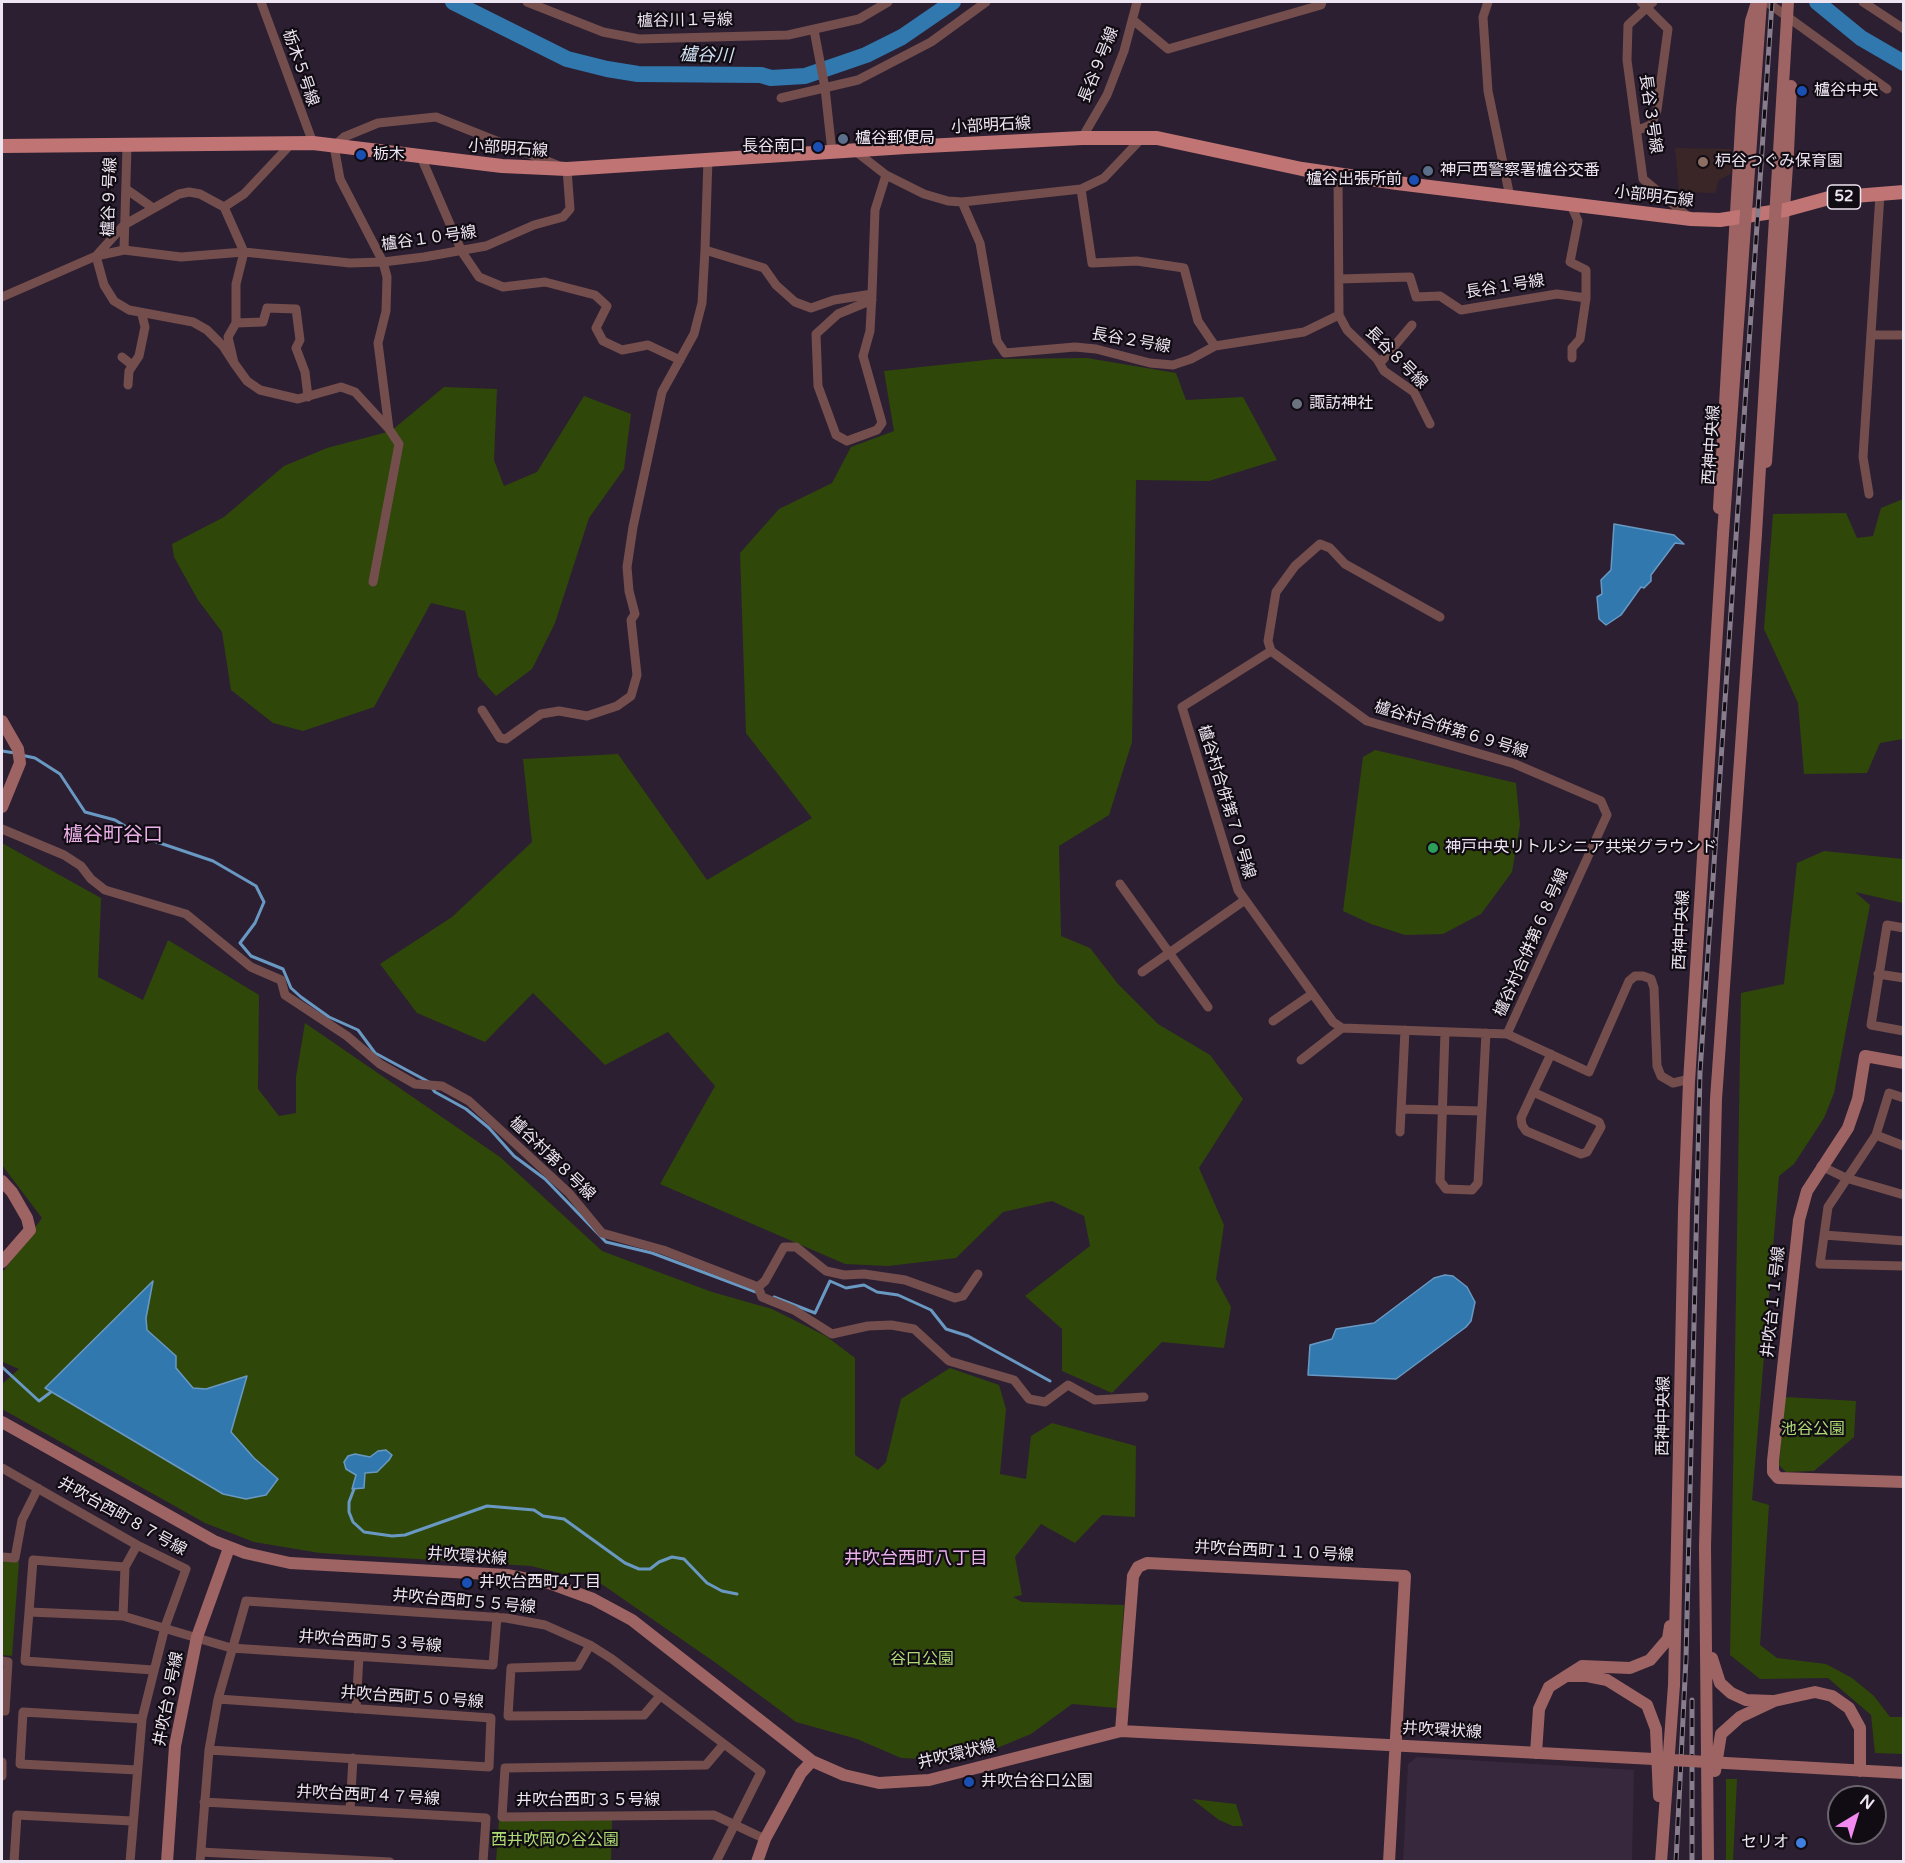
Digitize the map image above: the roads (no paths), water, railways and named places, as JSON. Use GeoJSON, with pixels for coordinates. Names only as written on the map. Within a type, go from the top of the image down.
{"type":"FeatureCollection","features":[{"type":"Feature","properties":{"kind":"main road","name":"小部明石線"},"geometry":{"type":"LineString","coordinates":[[2,146],[312,143],[502,166],[567,169],[854,150],[1082,138],[1142,138],[1167,140],[1338,174],[1691,219],[1720,220],[1785,210],[1829,198],[1904,192]]}},
{"type":"Feature","properties":{"kind":"street","name":"栃木５号線"},"geometry":{"type":"LineString","coordinates":[[261,2],[312,143]]}},
{"type":"Feature","properties":{"kind":"street","name":"櫨谷川１号線"},"geometry":{"type":"LineString","coordinates":[[527,2],[544,6],[603,32],[639,39],[721,34],[788,35],[859,20],[888,2]]}},
{"type":"Feature","properties":{"kind":"street"},"geometry":{"type":"LineString","coordinates":[[781,98],[858,80],[931,42],[986,2]]}},
{"type":"Feature","properties":{"kind":"street","name":"長谷９号線"},"geometry":{"type":"LineString","coordinates":[[1082,138],[1107,95],[1137,2]]}},
{"type":"Feature","properties":{"kind":"street"},"geometry":{"type":"LineString","coordinates":[[1133,20],[1168,49],[1322,5],[1322,2]]}},
{"type":"Feature","properties":{"kind":"street"},"geometry":{"type":"LineString","coordinates":[[1488,2],[1483,17],[1488,91],[1510,196]]}},
{"type":"Feature","properties":{"kind":"street"},"geometry":{"type":"LineString","coordinates":[[1717,633],[1722,435],[1736,216],[1751,21],[1759,2]]}},
{"type":"Feature","properties":{"kind":"street","name":"西神中央線"},"geometry":{"type":"LineString","coordinates":[[1661,1859],[1674,1685],[1684,1210],[1690,1079],[1723,534],[1759,2]]}},
{"type":"Feature","properties":{"kind":"street"},"geometry":{"type":"LineString","coordinates":[[1767,2],[1887,89]]}},
{"type":"Feature","properties":{"kind":"street"},"geometry":{"type":"LineString","coordinates":[[1749,634],[1766,462],[1785,210],[1795,27],[1790,2]]}},
{"type":"Feature","properties":{"kind":"street"},"geometry":{"type":"LineString","coordinates":[[1710,1862],[1705,1547],[1716,1099],[1756,534],[1790,2]]}},
{"type":"Feature","properties":{"kind":"street"},"geometry":{"type":"LineString","coordinates":[[1863,2],[1904,30]]}},
{"type":"Feature","properties":{"kind":"street"},"geometry":{"type":"LineString","coordinates":[[1638,130],[1651,125],[1657,110],[1668,29],[1647,3]]}},
{"type":"Feature","properties":{"kind":"street","name":"長谷３号線"},"geometry":{"type":"LineString","coordinates":[[1647,3],[1628,25],[1627,60],[1643,179],[1691,219]]}},
{"type":"Feature","properties":{"kind":"street"},"geometry":{"type":"LineString","coordinates":[[814,30],[825,88],[832,152]]}},
{"type":"Feature","properties":{"kind":"street"},"geometry":{"type":"LineString","coordinates":[[389,429],[378,343],[386,311],[387,277],[382,262],[340,179],[334,146],[344,137],[378,123],[436,117],[567,169]]}},
{"type":"Feature","properties":{"kind":"street"},"geometry":{"type":"LineString","coordinates":[[854,150],[886,175],[924,194],[962,202],[1081,189],[1104,178],[1142,138]]}},
{"type":"Feature","properties":{"kind":"street"},"geometry":{"type":"LineString","coordinates":[[234,363],[228,337],[236,323],[236,284],[244,252],[224,207],[244,194],[292,143]]}},
{"type":"Feature","properties":{"kind":"street","name":"櫨谷９号線"},"geometry":{"type":"LineString","coordinates":[[124,250],[127,146]]}},
{"type":"Feature","properties":{"kind":"street"},"geometry":{"type":"LineString","coordinates":[[421,157],[462,252],[479,277],[503,287],[545,282],[595,295],[607,306],[596,328],[603,341],[622,350],[648,345],[680,360]]}},
{"type":"Feature","properties":{"kind":"street"},"geometry":{"type":"LineString","coordinates":[[482,710],[500,738],[506,739],[541,714],[559,711],[587,716],[617,706],[632,696],[637,675],[631,620],[635,614],[629,591],[627,567],[643,475],[663,392],[694,334],[702,303],[708,159]]}},
{"type":"Feature","properties":{"kind":"street","name":"櫨谷１０号線"},"geometry":{"type":"LineString","coordinates":[[2,297],[96,256],[124,250],[180,257],[244,252],[350,263],[382,262],[462,252],[486,246],[534,225],[562,217],[570,209],[567,169]]}},
{"type":"Feature","properties":{"kind":"street"},"geometry":{"type":"LineString","coordinates":[[1081,189],[1092,263],[1137,261],[1184,267],[1198,321],[1215,346],[1304,332],[1339,315],[1338,174]]}},
{"type":"Feature","properties":{"kind":"street"},"geometry":{"type":"LineString","coordinates":[[872,297],[838,314],[816,334],[818,386],[836,435],[847,441],[877,430],[882,423],[863,356],[870,331],[872,297],[875,210],[886,175]]}},
{"type":"Feature","properties":{"kind":"street"},"geometry":{"type":"LineString","coordinates":[[126,189],[153,208]]}},
{"type":"Feature","properties":{"kind":"street","name":"櫨谷１０号線"},"geometry":{"type":"LineString","coordinates":[[96,256],[124,225],[153,208],[189,192],[200,194],[224,207]]}},
{"type":"Feature","properties":{"kind":"street"},"geometry":{"type":"LineString","coordinates":[[1869,494],[1863,457],[1880,194]]}},
{"type":"Feature","properties":{"kind":"street","name":"長谷２号線"},"geometry":{"type":"LineString","coordinates":[[962,202],[980,243],[997,341],[1005,353],[1086,348],[1150,363],[1173,364],[1191,359],[1215,346]]}},
{"type":"Feature","properties":{"kind":"street"},"geometry":{"type":"LineString","coordinates":[[1571,204],[1578,221],[1570,261],[1586,270],[1586,298],[1580,339],[1572,348],[1572,358]]}},
{"type":"Feature","properties":{"kind":"street"},"geometry":{"type":"LineString","coordinates":[[705,250],[764,268],[795,302],[811,308],[834,300],[872,297]]}},
{"type":"Feature","properties":{"kind":"street"},"geometry":{"type":"LineString","coordinates":[[96,256],[104,285],[114,301],[142,315],[193,322],[207,330],[247,381],[260,390],[298,399],[341,387],[355,392],[389,429],[399,444],[373,582]]}},
{"type":"Feature","properties":{"kind":"street","name":"長谷１号線"},"geometry":{"type":"LineString","coordinates":[[1339,279],[1410,277],[1416,297],[1440,296],[1461,310],[1557,294],[1586,298]]}},
{"type":"Feature","properties":{"kind":"street"},"geometry":{"type":"LineString","coordinates":[[236,323],[263,322],[267,308],[297,309],[300,340],[296,348],[305,372],[308,397]]}},
{"type":"Feature","properties":{"kind":"street"},"geometry":{"type":"LineString","coordinates":[[128,385],[132,365],[139,356],[145,327],[142,315]]}},
{"type":"Feature","properties":{"kind":"street","name":"長谷８号線"},"geometry":{"type":"LineString","coordinates":[[1339,315],[1347,330],[1380,363],[1384,371],[1414,392],[1430,424]]}},
{"type":"Feature","properties":{"kind":"street"},"geometry":{"type":"LineString","coordinates":[[1380,363],[1412,325]]}},
{"type":"Feature","properties":{"kind":"street"},"geometry":{"type":"LineString","coordinates":[[1872,335],[1904,335]]}},
{"type":"Feature","properties":{"kind":"street"},"geometry":{"type":"LineString","coordinates":[[122,357],[132,365]]}},
{"type":"Feature","properties":{"kind":"street"},"geometry":{"type":"LineString","coordinates":[[1271,651],[1268,641],[1276,592],[1294,566],[1320,544],[1330,548],[1345,564],[1440,617]]}},
{"type":"Feature","properties":{"kind":"street","name":"櫨谷村合併第６９号線"},"geometry":{"type":"LineString","coordinates":[[1271,651],[1367,721],[1515,764],[1601,801],[1606,815]]}},
{"type":"Feature","properties":{"kind":"street","name":"櫨谷村合併第７０号線"},"geometry":{"type":"LineString","coordinates":[[1271,651],[1182,707],[1238,890],[1333,1022],[1342,1028]]}},
{"type":"Feature","properties":{"kind":"street"},"geometry":{"type":"LineString","coordinates":[[2,721],[19,753],[20,763],[2,807]]}},
{"type":"Feature","properties":{"kind":"street","name":"櫨谷村合併第６８号線"},"geometry":{"type":"LineString","coordinates":[[1606,815],[1507,1034],[1589,1072],[1629,981],[1635,976],[1643,976],[1651,980],[1654,988],[1657,1066],[1661,1076],[1672,1083],[1690,1079]]}},
{"type":"Feature","properties":{"kind":"street","name":"櫨谷村第８号線"},"geometry":{"type":"LineString","coordinates":[[2,829],[64,855],[81,866],[91,879],[105,890],[186,914],[251,967],[267,971],[281,980],[285,995],[346,1036],[380,1064],[415,1084],[442,1086],[469,1101],[569,1193],[602,1233],[663,1250],[759,1291],[832,1334],[868,1326],[891,1325],[914,1329],[949,1361],[1014,1380],[1029,1399],[1045,1402],[1068,1385],[1095,1400],[1144,1397]]}},
{"type":"Feature","properties":{"kind":"street"},"geometry":{"type":"LineString","coordinates":[[1120,884],[1209,1007]]}},
{"type":"Feature","properties":{"kind":"street"},"geometry":{"type":"LineString","coordinates":[[1142,972],[1245,900]]}},
{"type":"Feature","properties":{"kind":"street"},"geometry":{"type":"LineString","coordinates":[[1904,928],[1887,925],[1871,1024],[1904,1031]]}},
{"type":"Feature","properties":{"kind":"street"},"geometry":{"type":"LineString","coordinates":[[1878,974],[1904,978]]}},
{"type":"Feature","properties":{"kind":"street"},"geometry":{"type":"LineString","coordinates":[[1273,1021],[1312,994]]}},
{"type":"Feature","properties":{"kind":"street"},"geometry":{"type":"LineString","coordinates":[[1301,1060],[1342,1028],[1507,1034]]}},
{"type":"Feature","properties":{"kind":"street"},"geometry":{"type":"LineString","coordinates":[[1400,1132],[1405,1030]]}},
{"type":"Feature","properties":{"kind":"street"},"geometry":{"type":"LineString","coordinates":[[1445,1032],[1440,1109],[1440,1181],[1446,1189],[1472,1190],[1478,1183],[1486,1033]]}},
{"type":"Feature","properties":{"kind":"street"},"geometry":{"type":"LineString","coordinates":[[1533,1092],[1599,1122],[1602,1127],[1587,1152],[1581,1154],[1526,1131],[1521,1118],[1533,1092],[1551,1054]]}},
{"type":"Feature","properties":{"kind":"street","name":"井吹台１１号線"},"geometry":{"type":"LineString","coordinates":[[1904,1063],[1865,1056],[1858,1099],[1848,1128],[1821,1166],[1808,1191],[1799,1220],[1773,1472],[1778,1478],[1904,1482]]}},
{"type":"Feature","properties":{"kind":"street"},"geometry":{"type":"LineString","coordinates":[[1904,1098],[1889,1093],[1876,1135],[1828,1207],[1820,1264],[1904,1266]]}},
{"type":"Feature","properties":{"kind":"street"},"geometry":{"type":"LineString","coordinates":[[1402,1109],[1481,1112]]}},
{"type":"Feature","properties":{"kind":"street"},"geometry":{"type":"LineString","coordinates":[[1876,1135],[1904,1146]]}},
{"type":"Feature","properties":{"kind":"street"},"geometry":{"type":"LineString","coordinates":[[1821,1166],[1846,1178],[1904,1195]]}},
{"type":"Feature","properties":{"kind":"street"},"geometry":{"type":"LineString","coordinates":[[2,1181],[12,1192],[27,1218],[30,1230],[2,1262]]}},
{"type":"Feature","properties":{"kind":"street"},"geometry":{"type":"LineString","coordinates":[[1824,1235],[1904,1241]]}},
{"type":"Feature","properties":{"kind":"street"},"geometry":{"type":"LineString","coordinates":[[759,1291],[783,1247],[796,1247],[826,1271],[844,1275],[864,1274],[905,1280],[955,1298],[963,1296],[978,1274]]}},
{"type":"Feature","properties":{"kind":"street","name":"井吹環状線"},"geometry":{"type":"LineString","coordinates":[[2,1422],[229,1548],[290,1563],[507,1575],[549,1583],[592,1599],[632,1620],[812,1761],[844,1775],[879,1784],[929,1780],[1121,1731],[1904,1773]]}},
{"type":"Feature","properties":{"kind":"street","name":"井吹台西町８７号線"},"geometry":{"type":"LineString","coordinates":[[2,1468],[137,1545],[186,1569],[165,1627],[142,1719],[130,1862]]}},
{"type":"Feature","properties":{"kind":"street"},"geometry":{"type":"LineString","coordinates":[[2,1557],[15,1558],[22,1520],[38,1488]]}},
{"type":"Feature","properties":{"kind":"street"},"geometry":{"type":"LineString","coordinates":[[1536,1753],[1539,1709],[1549,1687],[1582,1666],[1630,1668],[1650,1659],[1668,1639],[1678,1543]]}},
{"type":"Feature","properties":{"kind":"street"},"geometry":{"type":"LineString","coordinates":[[123,1616],[125,1567],[137,1545]]}},
{"type":"Feature","properties":{"kind":"street"},"geometry":{"type":"LineString","coordinates":[[1705,1547],[1713,1666],[1720,1683],[1746,1700],[1774,1701]]}},
{"type":"Feature","properties":{"kind":"street","name":"井吹台９号線"},"geometry":{"type":"LineString","coordinates":[[167,1862],[175,1746],[198,1637],[229,1548]]}},
{"type":"Feature","properties":{"kind":"street"},"geometry":{"type":"LineString","coordinates":[[125,1567],[33,1560],[25,1661],[153,1670]]}},
{"type":"Feature","properties":{"kind":"street","name":"井吹台西町１１０号線"},"geometry":{"type":"LineString","coordinates":[[1121,1731],[1133,1576],[1138,1567],[1147,1563],[1242,1567],[1406,1576],[1397,1745]]}},
{"type":"Feature","properties":{"kind":"street","name":"井吹台西町５５号線"},"geometry":{"type":"LineString","coordinates":[[200,1857],[209,1750],[231,1647],[246,1601],[497,1617],[545,1625],[590,1645],[612,1659],[761,1772],[732,1824],[716,1862]]}},
{"type":"Feature","properties":{"kind":"street","name":"井吹台西町５３号線"},"geometry":{"type":"LineString","coordinates":[[29,1612],[123,1616],[231,1647],[493,1665],[497,1617]]}},
{"type":"Feature","properties":{"kind":"street"},"geometry":{"type":"LineString","coordinates":[[590,1645],[578,1666],[511,1668],[508,1716],[644,1715],[660,1696]]}},
{"type":"Feature","properties":{"kind":"street"},"geometry":{"type":"LineString","coordinates":[[356,1709],[359,1656]]}},
{"type":"Feature","properties":{"kind":"street"},"geometry":{"type":"LineString","coordinates":[[2,1661],[8,1662],[5,1711],[2,1711]]}},
{"type":"Feature","properties":{"kind":"street"},"geometry":{"type":"LineString","coordinates":[[1565,1676],[1587,1676],[1607,1680],[1647,1705],[1656,1729],[1661,1859]]}},
{"type":"Feature","properties":{"kind":"street"},"geometry":{"type":"LineString","coordinates":[[1710,1862],[1713,1781],[1721,1734],[1740,1717],[1774,1701],[1815,1692],[1832,1696],[1849,1708],[1860,1728],[1860,1772]]}},
{"type":"Feature","properties":{"kind":"street","name":"井吹台西町５０号線"},"geometry":{"type":"LineString","coordinates":[[209,1750],[489,1767],[491,1718],[218,1700]]}},
{"type":"Feature","properties":{"kind":"street"},"geometry":{"type":"LineString","coordinates":[[137,1770],[20,1764],[23,1712],[142,1719]]}},
{"type":"Feature","properties":{"kind":"street","name":"井吹台西町３５号線"},"geometry":{"type":"LineString","coordinates":[[723,1745],[706,1765],[505,1768],[502,1817],[714,1815],[765,1839]]}},
{"type":"Feature","properties":{"kind":"street"},"geometry":{"type":"LineString","coordinates":[[1389,1862],[1397,1745]]}},
{"type":"Feature","properties":{"kind":"street"},"geometry":{"type":"LineString","coordinates":[[350,1810],[353,1758]]}},
{"type":"Feature","properties":{"kind":"street"},"geometry":{"type":"LineString","coordinates":[[758,1862],[765,1839],[801,1773],[812,1761]]}},
{"type":"Feature","properties":{"kind":"street"},"geometry":{"type":"LineString","coordinates":[[2,1762],[2,1776]]}},
{"type":"Feature","properties":{"kind":"street","name":"井吹台西町４７号線"},"geometry":{"type":"LineString","coordinates":[[204,1802],[486,1818],[483,1862]]}},
{"type":"Feature","properties":{"kind":"street"},"geometry":{"type":"LineString","coordinates":[[14,1862],[17,1815],[132,1821]]}},
{"type":"Feature","properties":{"kind":"street"},"geometry":{"type":"LineString","coordinates":[[200,1857],[390,1862]]}},
{"type":"Feature","properties":{"kind":"water"},"geometry":{"type":"Polygon","coordinates":[[[1614,524],[1674,535],[1684,544],[1675,543],[1651,575],[1651,581],[1644,588],[1641,587],[1621,615],[1606,625],[1599,619],[1597,597],[1602,594],[1601,580],[1611,570],[1614,524]]]}},
{"type":"Feature","properties":{"kind":"water"},"geometry":{"type":"Polygon","coordinates":[[[1445,1275],[1453,1276],[1467,1287],[1475,1302],[1471,1321],[1396,1379],[1308,1375],[1310,1345],[1332,1339],[1336,1329],[1374,1323],[1434,1278],[1445,1275]]]}},
{"type":"Feature","properties":{"kind":"water"},"geometry":{"type":"Polygon","coordinates":[[[153,1281],[146,1318],[147,1330],[176,1356],[176,1368],[193,1388],[206,1389],[247,1376],[231,1432],[254,1458],[278,1479],[266,1495],[246,1499],[223,1494],[45,1388],[153,1281]]]}},
{"type":"Feature","properties":{"kind":"water"},"geometry":{"type":"Polygon","coordinates":[[[386,1450],[392,1455],[389,1460],[377,1472],[365,1473],[364,1488],[352,1489],[356,1475],[346,1469],[344,1462],[348,1456],[355,1454],[370,1457],[378,1451],[386,1450]]]}},
{"type":"Feature","properties":{"kind":"waterway","name":"櫨谷川"},"geometry":{"type":"LineString","coordinates":[[453,2],[567,59],[607,69],[638,74],[761,75],[771,78],[805,76],[866,55],[902,37],[953,2]]}},
{"type":"Feature","properties":{"kind":"waterway","name":"櫨谷川"},"geometry":{"type":"LineString","coordinates":[[1817,2],[1861,38],[1904,63]]}},
{"type":"Feature","properties":{"kind":"waterway"},"geometry":{"type":"LineString","coordinates":[[2,751],[15,753]]}},
{"type":"Feature","properties":{"kind":"waterway"},"geometry":{"type":"LineString","coordinates":[[21,755],[35,758],[60,774],[85,812],[115,820],[145,838],[213,861],[256,886],[264,902],[255,923],[240,943],[251,956],[283,969],[291,988],[301,997],[329,1017],[358,1030],[375,1053],[429,1082]]}},
{"type":"Feature","properties":{"kind":"waterway"},"geometry":{"type":"LineString","coordinates":[[432,1088],[435,1092],[466,1109],[489,1128],[514,1156],[545,1179],[606,1242],[652,1253],[756,1292]]}},
{"type":"Feature","properties":{"kind":"waterway"},"geometry":{"type":"LineString","coordinates":[[774,1297],[815,1313],[830,1281],[846,1288],[864,1285],[877,1292],[898,1295],[931,1310],[946,1329],[968,1336],[1050,1381]]}},
{"type":"Feature","properties":{"kind":"waterway"},"geometry":{"type":"LineString","coordinates":[[2,1367],[39,1401],[51,1392]]}},
{"type":"Feature","properties":{"kind":"waterway"},"geometry":{"type":"LineString","coordinates":[[354,1489],[349,1502],[349,1512],[353,1522],[364,1532],[392,1536],[405,1535],[487,1506],[534,1510],[543,1516],[564,1519],[625,1563],[639,1569],[650,1569],[659,1562],[672,1557],[684,1559],[707,1583],[722,1591],[737,1594]]}},
{"type":"Feature","properties":{"kind":"railway"},"geometry":{"type":"LineString","coordinates":[[1676,1862],[1686,1658],[1700,1072],[1772,2]]}},
{"type":"Feature","properties":{"kind":"railway"},"geometry":{"type":"LineString","coordinates":[[1692,1700],[1692,1862]]}},
{"type":"Feature","properties":{"kind":"place","name":"櫨谷中央"},"geometry":{"type":"Point","coordinates":[1802,91]}},
{"type":"Feature","properties":{"kind":"place","name":"櫨谷郵便局"},"geometry":{"type":"Point","coordinates":[843,139]}},
{"type":"Feature","properties":{"kind":"place","name":"長谷南口"},"geometry":{"type":"Point","coordinates":[818,147]}},
{"type":"Feature","properties":{"kind":"place","name":"栃木"},"geometry":{"type":"Point","coordinates":[361,155]}},
{"type":"Feature","properties":{"kind":"place","name":"枦谷つぐみ保育園"},"geometry":{"type":"Point","coordinates":[1703,162]}},
{"type":"Feature","properties":{"kind":"place","name":"神戸西警察署櫨谷交番"},"geometry":{"type":"Point","coordinates":[1428,171]}},
{"type":"Feature","properties":{"kind":"place","name":"櫨谷出張所前"},"geometry":{"type":"Point","coordinates":[1414,180]}},
{"type":"Feature","properties":{"kind":"place","name":"諏訪神社"},"geometry":{"type":"Point","coordinates":[1297,404]}},
{"type":"Feature","properties":{"kind":"place","name":"神戸中央リトルシニア共栄グラウンド"},"geometry":{"type":"Point","coordinates":[1433,848]}},
{"type":"Feature","properties":{"kind":"place","name":"井吹台西町4丁目"},"geometry":{"type":"Point","coordinates":[467,1583]}},
{"type":"Feature","properties":{"kind":"place","name":"井吹台谷口公園"},"geometry":{"type":"Point","coordinates":[969,1782]}},
{"type":"Feature","properties":{"kind":"place","name":"セリオ"},"geometry":{"type":"Point","coordinates":[1801,1843]}},
{"type":"Feature","properties":{"kind":"district","name":"櫨谷町谷口"},"geometry":{"type":"Point","coordinates":[113,836]}},
{"type":"Feature","properties":{"kind":"district","name":"井吹台西町八丁目"},"geometry":{"type":"Point","coordinates":[916,1559]}},
{"type":"Feature","properties":{"kind":"park label","name":"池谷公園"},"geometry":{"type":"Point","coordinates":[1813,1430]}},
{"type":"Feature","properties":{"kind":"park label","name":"谷口公園"},"geometry":{"type":"Point","coordinates":[922,1660]}},
{"type":"Feature","properties":{"kind":"park label","name":"西井吹岡の谷公園"},"geometry":{"type":"Point","coordinates":[555,1841]}}]}
